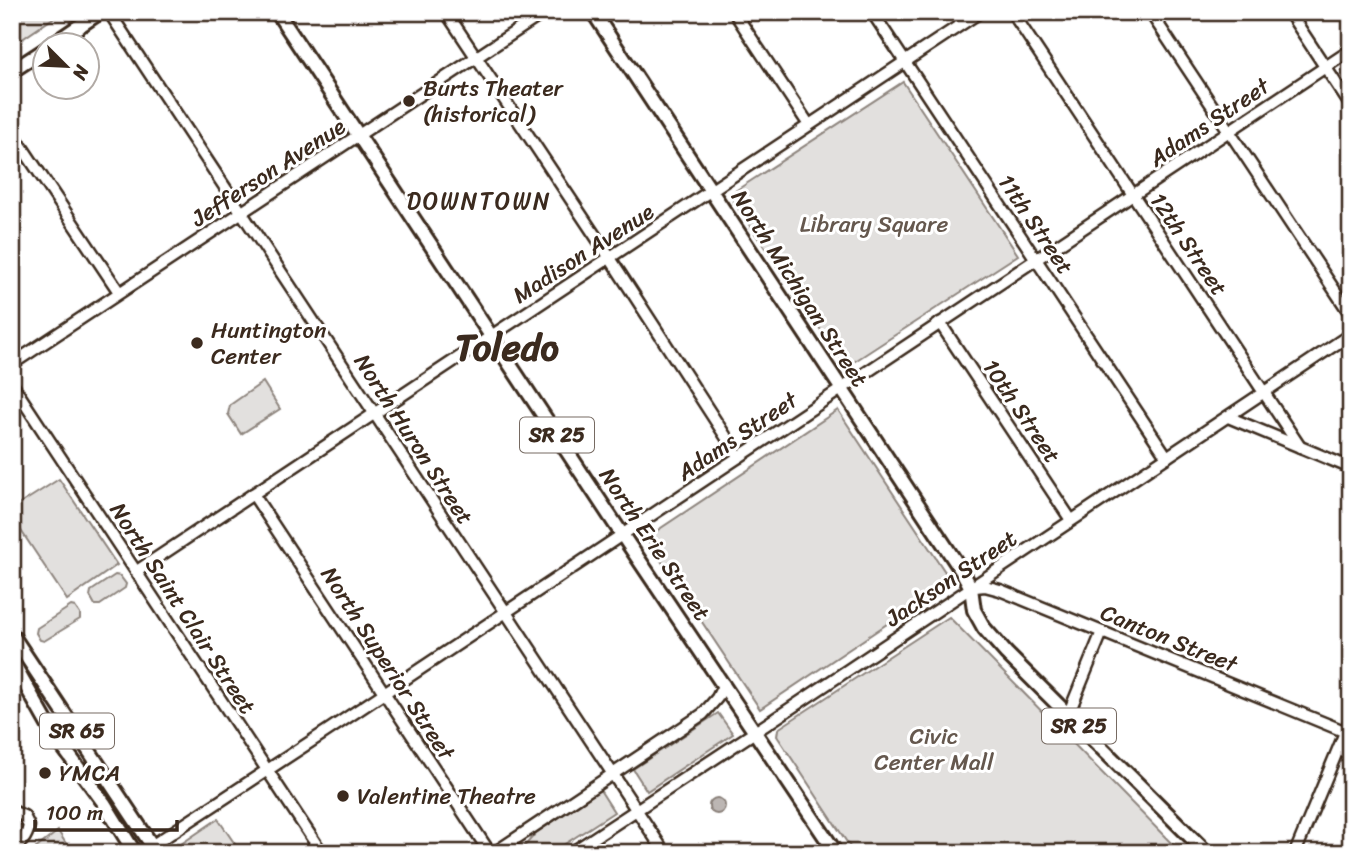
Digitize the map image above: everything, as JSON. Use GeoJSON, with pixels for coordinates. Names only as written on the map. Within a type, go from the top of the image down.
{"type":"FeatureCollection","features":[{"type":"Feature","properties":{"kind":"main road"},"geometry":{"type":"LineString","coordinates":[[71,32],[100,12]]}},
{"type":"Feature","properties":{"kind":"main road","name":"North Erie Street"},"geometry":{"type":"LineString","coordinates":[[278,12],[836,853]]}},
{"type":"Feature","properties":{"kind":"main road","name":"North Michigan Street"},"geometry":{"type":"LineString","coordinates":[[593,12],[971,588]]}},
{"type":"Feature","properties":{"kind":"main road"},"geometry":{"type":"LineString","coordinates":[[12,71],[32,57]]}},
{"type":"Feature","properties":{"kind":"main road","name":"SR 25"},"geometry":{"type":"LineString","coordinates":[[971,588],[974,610],[996,643],[1207,853]]}},
{"type":"Feature","properties":{"kind":"main road","name":"SR 65"},"geometry":{"type":"LineString","coordinates":[[14,642],[92,752],[151,850]]}},
{"type":"Feature","properties":{"kind":"main road","name":"SR 65"},"geometry":{"type":"LineString","coordinates":[[12,661],[52,732],[104,803],[135,853]]}},
{"type":"Feature","properties":{"kind":"main road"},"geometry":{"type":"LineString","coordinates":[[34,699],[40,689],[49,688]]}},
{"type":"Feature","properties":{"kind":"main road"},"geometry":{"type":"LineString","coordinates":[[77,766],[88,764],[92,752]]}},
{"type":"Feature","properties":{"kind":"street","name":"North Huron Street"},"geometry":{"type":"LineString","coordinates":[[109,12],[665,853]]}},
{"type":"Feature","properties":{"kind":"street"},"geometry":{"type":"LineString","coordinates":[[446,12],[739,457]]}},
{"type":"Feature","properties":{"kind":"street","name":"Jefferson Avenue"},"geometry":{"type":"LineString","coordinates":[[12,364],[545,12]]}},
{"type":"Feature","properties":{"kind":"street"},"geometry":{"type":"LineString","coordinates":[[734,12],[809,125]]}},
{"type":"Feature","properties":{"kind":"street","name":"11th Street"},"geometry":{"type":"LineString","coordinates":[[872,12],[1167,457]]}},
{"type":"Feature","properties":{"kind":"street","name":"Madison Avenue"},"geometry":{"type":"LineString","coordinates":[[136,571],[980,12]]}},
{"type":"Feature","properties":{"kind":"street","name":"12th Street"},"geometry":{"type":"LineString","coordinates":[[1012,12],[1300,447]]}},
{"type":"Feature","properties":{"kind":"street"},"geometry":{"type":"LineString","coordinates":[[1150,12],[1351,316]]}},
{"type":"Feature","properties":{"kind":"street"},"geometry":{"type":"LineString","coordinates":[[1289,12],[1351,106]]}},
{"type":"Feature","properties":{"kind":"street","name":"Adams Street"},"geometry":{"type":"LineString","coordinates":[[151,850],[1351,50]]}},
{"type":"Feature","properties":{"kind":"street"},"geometry":{"type":"LineString","coordinates":[[12,132],[119,292]]}},
{"type":"Feature","properties":{"kind":"street","name":"10th Street"},"geometry":{"type":"LineString","coordinates":[[940,323],[1071,520]]}},
{"type":"Feature","properties":{"kind":"street","name":"Jackson Street"},"geometry":{"type":"LineString","coordinates":[[571,853],[1351,334]]}},
{"type":"Feature","properties":{"kind":"street","name":"North Saint Clair Street"},"geometry":{"type":"LineString","coordinates":[[12,384],[322,853]]}},
{"type":"Feature","properties":{"kind":"street"},"geometry":{"type":"LineString","coordinates":[[1228,417],[1351,468]]}},
{"type":"Feature","properties":{"kind":"street","name":"North Superior Street"},"geometry":{"type":"LineString","coordinates":[[253,494],[492,853]]}},
{"type":"Feature","properties":{"kind":"street","name":"Canton Street"},"geometry":{"type":"LineString","coordinates":[[971,588],[994,588],[1348,733]]}},
{"type":"Feature","properties":{"kind":"street"},"geometry":{"type":"LineString","coordinates":[[1068,715],[1102,632]]}},
{"type":"Feature","properties":{"kind":"street"},"geometry":{"type":"LineString","coordinates":[[492,853],[703,713],[717,698],[724,684]]}},
{"type":"Feature","properties":{"kind":"street"},"geometry":{"type":"LineString","coordinates":[[1296,853],[1348,733],[1351,718]]}},
{"type":"Feature","properties":{"kind":"street"},"geometry":{"type":"LineString","coordinates":[[12,811],[24,816],[29,826],[23,841],[12,846]]}},
{"type":"Feature","properties":{"kind":"green space"},"geometry":{"type":"Polygon","coordinates":[[[12,12],[62,12],[32,32],[12,46],[12,12]]]}},
{"type":"Feature","properties":{"kind":"green space","name":"Library Square"},"geometry":{"type":"Polygon","coordinates":[[[903,82],[1018,255],[846,367],[729,195],[903,82]]]}},
{"type":"Feature","properties":{"kind":"green space"},"geometry":{"type":"Polygon","coordinates":[[[263,382],[280,409],[241,434],[228,414],[230,405],[263,382]]]}},
{"type":"Feature","properties":{"kind":"green space"},"geometry":{"type":"Polygon","coordinates":[[[838,410],[951,581],[760,709],[646,538],[838,410]]]}},
{"type":"Feature","properties":{"kind":"green space"},"geometry":{"type":"Polygon","coordinates":[[[59,479],[117,565],[67,600],[12,517],[12,509],[59,479]]]}},
{"type":"Feature","properties":{"kind":"green space"},"geometry":{"type":"Polygon","coordinates":[[[115,575],[120,576],[126,584],[125,588],[100,605],[95,605],[90,596],[91,591],[115,575]]]}},
{"type":"Feature","properties":{"kind":"green space"},"geometry":{"type":"Polygon","coordinates":[[[71,606],[80,614],[80,619],[44,641],[40,640],[36,633],[37,628],[71,606]]]}},
{"type":"Feature","properties":{"kind":"green space","name":"Civic Center Mall"},"geometry":{"type":"Polygon","coordinates":[[[949,617],[1181,853],[854,853],[777,736],[778,729],[949,617]]]}},
{"type":"Feature","properties":{"kind":"green space"},"geometry":{"type":"Polygon","coordinates":[[[718,713],[733,734],[647,791],[633,769],[718,713]]]}},
{"type":"Feature","properties":{"kind":"green space"},"geometry":{"type":"Polygon","coordinates":[[[600,790],[614,812],[551,853],[523,853],[521,850],[536,833],[600,790]]]}},
{"type":"Feature","properties":{"kind":"green space"},"geometry":{"type":"Polygon","coordinates":[[[218,819],[241,853],[177,853],[178,846],[218,819]]]}},
{"type":"Feature","properties":{"kind":"green space"},"geometry":{"type":"Polygon","coordinates":[[[58,831],[72,853],[30,853],[58,831]]]}},
{"type":"Feature","properties":{"kind":"shaded area"},"geometry":{"type":"Polygon","coordinates":[[[717,798],[723,800],[723,812],[717,814],[711,812],[709,806],[711,800],[717,798]]]}},
{"type":"Feature","properties":{"kind":"place","name":"Burts Theater (historical)"},"geometry":{"type":"Point","coordinates":[409,101]}},
{"type":"Feature","properties":{"kind":"place","name":"Huntington Center"},"geometry":{"type":"Point","coordinates":[197,343]}},
{"type":"Feature","properties":{"kind":"place","name":"YMCA"},"geometry":{"type":"Point","coordinates":[45,773]}},
{"type":"Feature","properties":{"kind":"place","name":"Valentine Theatre"},"geometry":{"type":"Point","coordinates":[343,796]}},
{"type":"Feature","properties":{"kind":"district","name":"DOWNTOWN"},"geometry":{"type":"Point","coordinates":[479,201]}},
{"type":"Feature","properties":{"kind":"district","name":"Toledo"},"geometry":{"type":"Point","coordinates":[507,347]}}]}
